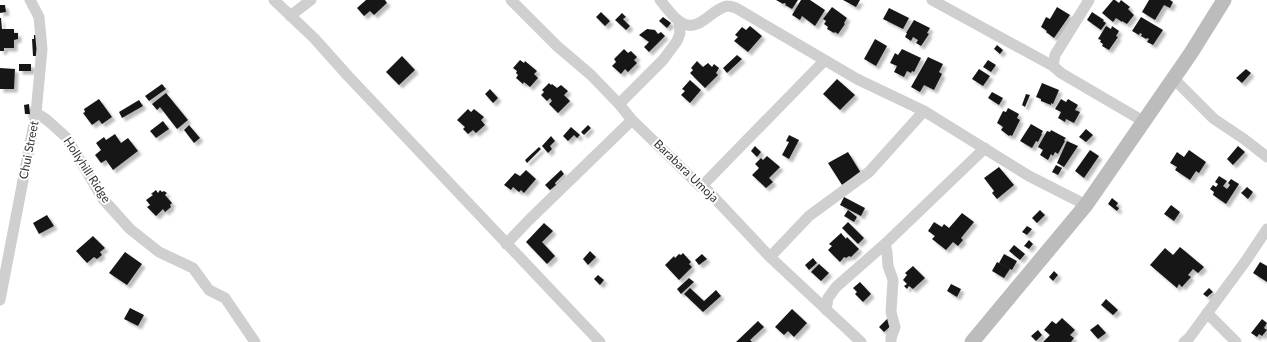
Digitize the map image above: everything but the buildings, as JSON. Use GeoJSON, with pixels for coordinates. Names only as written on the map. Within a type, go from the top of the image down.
{"type":"FeatureCollection","features":[{"type":"Feature","properties":{"kind":"street","name":"Chui Street"},"geometry":{"type":"LineString","coordinates":[[0,300],[36,113],[42,49],[39,17],[30,0]]}},
{"type":"Feature","properties":{"kind":"street"},"geometry":{"type":"LineString","coordinates":[[274,0],[314,38],[506,244],[600,342]]}},
{"type":"Feature","properties":{"kind":"street"},"geometry":{"type":"LineString","coordinates":[[290,16],[311,0]]}},
{"type":"Feature","properties":{"kind":"street","name":"Barabara Umoja"},"geometry":{"type":"LineString","coordinates":[[511,0],[557,46],[591,75],[632,120],[701,187],[708,191],[770,257],[861,342]]}},
{"type":"Feature","properties":{"kind":"street"},"geometry":{"type":"LineString","coordinates":[[660,0],[682,27]]}},
{"type":"Feature","properties":{"kind":"street"},"geometry":{"type":"LineString","coordinates":[[932,0],[1053,66],[1061,73],[1143,121]]}},
{"type":"Feature","properties":{"kind":"street"},"geometry":{"type":"LineString","coordinates":[[1053,66],[1055,55],[1089,0]]}},
{"type":"Feature","properties":{"kind":"street"},"geometry":{"type":"LineString","coordinates":[[972,342],[1086,205],[1191,53],[1224,0]]}},
{"type":"Feature","properties":{"kind":"street"},"geometry":{"type":"LineString","coordinates":[[682,27],[693,25],[705,20],[730,3],[736,8],[857,79],[924,111],[1030,176],[1086,205]]}},
{"type":"Feature","properties":{"kind":"street"},"geometry":{"type":"LineString","coordinates":[[619,104],[662,60],[677,41],[682,27]]}},
{"type":"Feature","properties":{"kind":"street"},"geometry":{"type":"LineString","coordinates":[[701,187],[825,60]]}},
{"type":"Feature","properties":{"kind":"street"},"geometry":{"type":"LineString","coordinates":[[1173,78],[1214,119],[1244,139],[1267,157]]}},
{"type":"Feature","properties":{"kind":"street"},"geometry":{"type":"LineString","coordinates":[[770,257],[809,216],[869,172],[924,111]]}},
{"type":"Feature","properties":{"kind":"street","name":"Hollyhill Ridge"},"geometry":{"type":"LineString","coordinates":[[36,113],[47,120],[66,137],[103,199],[130,229],[159,252],[193,268],[209,290],[225,298],[255,342]]}},
{"type":"Feature","properties":{"kind":"street"},"geometry":{"type":"LineString","coordinates":[[506,244],[632,120]]}},
{"type":"Feature","properties":{"kind":"street"},"geometry":{"type":"LineString","coordinates":[[826,310],[828,298],[836,288],[885,244],[986,148]]}},
{"type":"Feature","properties":{"kind":"street"},"geometry":{"type":"LineString","coordinates":[[1184,342],[1189,338],[1246,262],[1267,229]]}},
{"type":"Feature","properties":{"kind":"street"},"geometry":{"type":"LineString","coordinates":[[885,244],[888,266],[893,280],[890,312],[895,326],[891,342]]}},
{"type":"Feature","properties":{"kind":"street"},"geometry":{"type":"LineString","coordinates":[[1207,313],[1236,342]]}}]}
